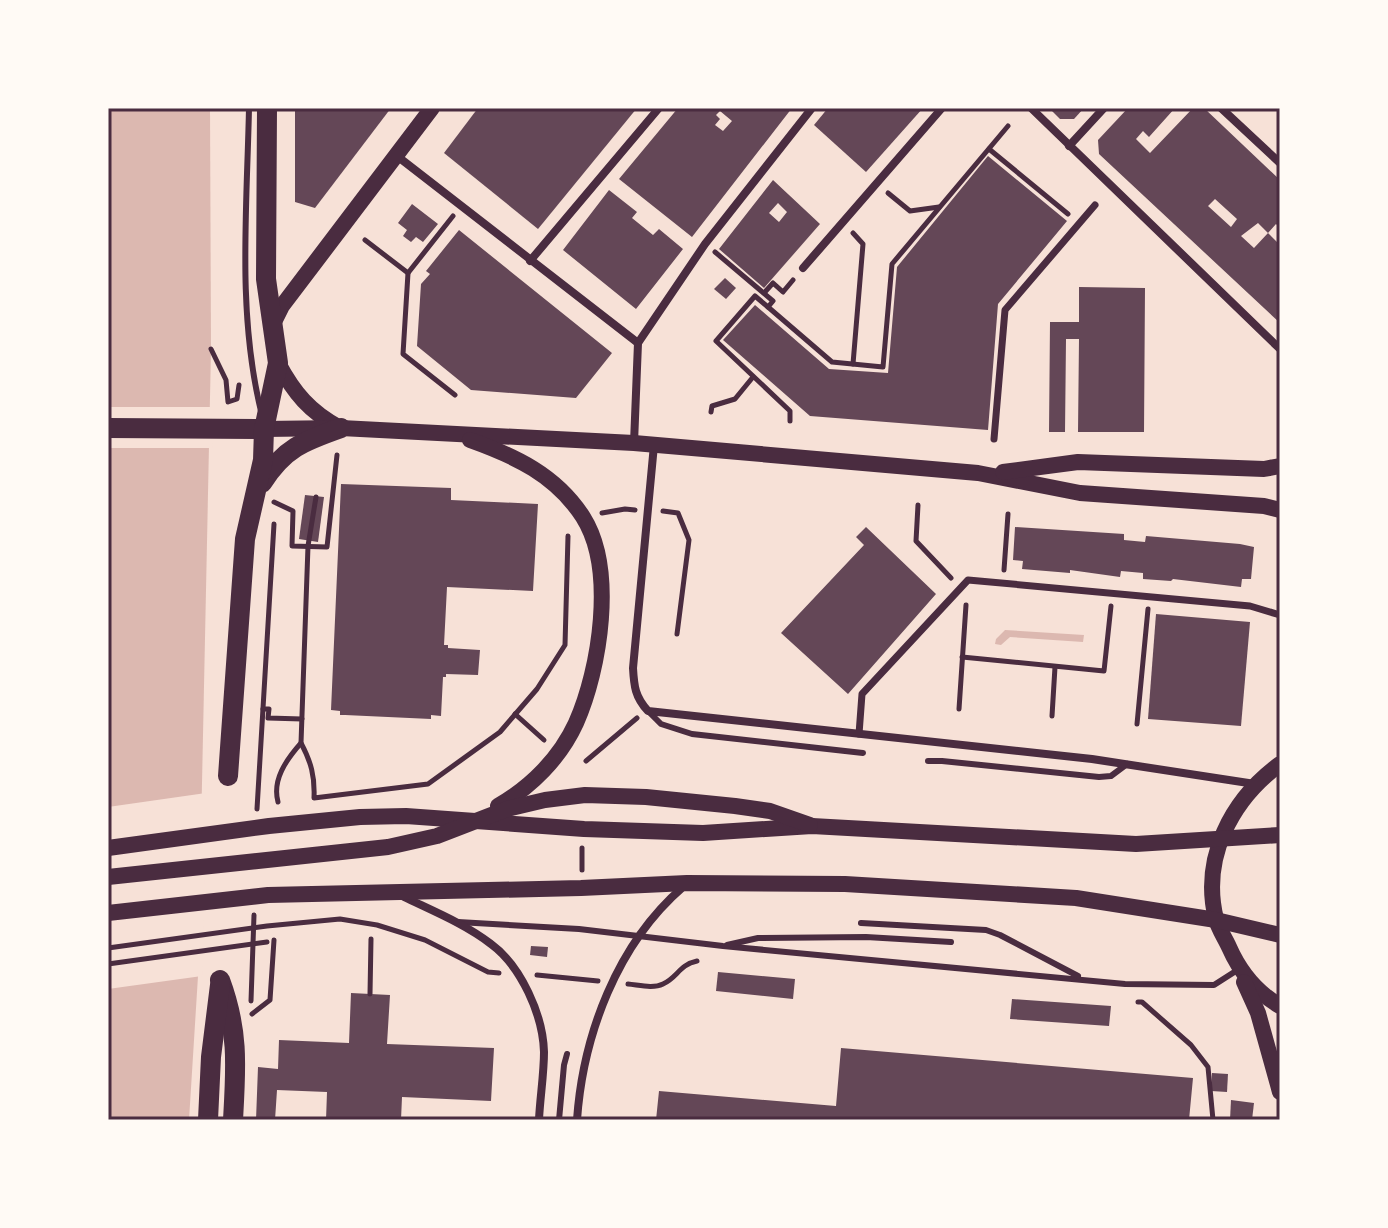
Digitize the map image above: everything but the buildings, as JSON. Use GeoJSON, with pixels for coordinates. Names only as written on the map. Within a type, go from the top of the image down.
{"type":"FeatureCollection","features":[{"type":"Feature","properties":{"kind":"main road"},"geometry":{"type":"LineString","coordinates":[[267,108],[266,279],[278,363],[304,404],[341,428]]}},
{"type":"Feature","properties":{"kind":"main road"},"geometry":{"type":"LineString","coordinates":[[272,326],[282,306],[432,108]]}},
{"type":"Feature","properties":{"kind":"main road"},"geometry":{"type":"LineString","coordinates":[[228,776],[245,539],[263,460],[264,429],[278,363]]}},
{"type":"Feature","properties":{"kind":"main road"},"geometry":{"type":"LineString","coordinates":[[108,428],[341,428],[634,443],[991,474],[1080,493],[1264,506],[1280,510]]}},
{"type":"Feature","properties":{"kind":"main road"},"geometry":{"type":"LineString","coordinates":[[256,493],[285,453],[312,438],[341,428]]}},
{"type":"Feature","properties":{"kind":"main road"},"geometry":{"type":"LineString","coordinates":[[453,433],[513,457],[551,479],[584,518],[601,562],[602,588],[596,647],[586,694],[575,724],[559,750],[531,784],[472,821]]}},
{"type":"Feature","properties":{"kind":"main road"},"geometry":{"type":"LineString","coordinates":[[991,474],[1078,462],[1264,469],[1280,466]]}},
{"type":"Feature","properties":{"kind":"main road"},"geometry":{"type":"LineString","coordinates":[[1280,764],[1255,784],[1235,809],[1221,837],[1212,878],[1216,920],[1258,1013],[1280,1092]]}},
{"type":"Feature","properties":{"kind":"main road"},"geometry":{"type":"LineString","coordinates":[[108,877],[388,847],[437,836],[472,821],[545,800],[585,795],[735,806],[770,811],[812,826]]}},
{"type":"Feature","properties":{"kind":"main road"},"geometry":{"type":"LineString","coordinates":[[108,848],[269,826],[406,816],[703,833],[812,826],[1136,844],[1280,835]]}},
{"type":"Feature","properties":{"kind":"main road"},"geometry":{"type":"LineString","coordinates":[[108,913],[268,895],[687,883],[845,884],[1076,898],[1216,920],[1280,935]]}},
{"type":"Feature","properties":{"kind":"main road"},"geometry":{"type":"LineString","coordinates":[[1239,969],[1266,998],[1280,1006]]}},
{"type":"Feature","properties":{"kind":"main road"},"geometry":{"type":"LineString","coordinates":[[208,1120],[220,980],[235,1025],[237,1063],[233,1120]]}},
{"type":"Feature","properties":{"kind":"street"},"geometry":{"type":"LineString","coordinates":[[530,261],[659,108]]}},
{"type":"Feature","properties":{"kind":"street"},"geometry":{"type":"LineString","coordinates":[[634,443],[638,343],[705,244],[812,108]]}},
{"type":"Feature","properties":{"kind":"street"},"geometry":{"type":"LineString","coordinates":[[803,268],[942,108]]}},
{"type":"Feature","properties":{"kind":"street"},"geometry":{"type":"LineString","coordinates":[[1031,108],[1280,349]]}},
{"type":"Feature","properties":{"kind":"street"},"geometry":{"type":"LineString","coordinates":[[1069,146],[1104,108]]}},
{"type":"Feature","properties":{"kind":"street"},"geometry":{"type":"LineString","coordinates":[[1221,108],[1280,163]]}},
{"type":"Feature","properties":{"kind":"street"},"geometry":{"type":"LineString","coordinates":[[397,156],[638,343]]}},
{"type":"Feature","properties":{"kind":"street"},"geometry":{"type":"LineString","coordinates":[[994,439],[1005,310],[1095,205]]}},
{"type":"Feature","properties":{"kind":"street"},"geometry":{"type":"LineString","coordinates":[[654,445],[633,668],[634,690],[644,713],[1127,764],[1255,784]]}},
{"type":"Feature","properties":{"kind":"street"},"geometry":{"type":"LineString","coordinates":[[859,734],[862,694],[968,580],[1250,606],[1280,615]]}},
{"type":"Feature","properties":{"kind":"street"},"geometry":{"type":"LineString","coordinates":[[577,1120],[582,1073],[611,982],[653,917],[687,883]]}},
{"type":"Feature","properties":{"kind":"street"},"geometry":{"type":"LineString","coordinates":[[392,891],[454,921],[493,945],[517,974],[540,1018],[544,1051],[539,1120]]}},
{"type":"Feature","properties":{"kind":"lane"},"geometry":{"type":"LineString","coordinates":[[249,108],[248,331],[264,429]]}},
{"type":"Feature","properties":{"kind":"lane"},"geometry":{"type":"LineString","coordinates":[[644,713],[661,724],[692,734],[863,753]]}},
{"type":"Feature","properties":{"kind":"lane"},"geometry":{"type":"LineString","coordinates":[[928,761],[1099,777],[1111,776],[1127,764]]}},
{"type":"Feature","properties":{"kind":"lane"},"geometry":{"type":"LineString","coordinates":[[454,921],[579,929],[723,946],[1125,984],[1214,985],[1239,969]]}},
{"type":"Feature","properties":{"kind":"lane"},"geometry":{"type":"LineString","coordinates":[[861,923],[986,930],[1083,979]]}},
{"type":"Feature","properties":{"kind":"lane"},"geometry":{"type":"LineString","coordinates":[[723,946],[758,938],[866,937],[951,942]]}},
{"type":"Feature","properties":{"kind":"lane"},"geometry":{"type":"LineString","coordinates":[[559,1120],[567,1054]]}},
{"type":"Feature","properties":{"kind":"path"},"geometry":{"type":"LineString","coordinates":[[790,421],[790,411],[716,341],[755,296],[832,362],[883,367],[892,264],[1008,126]]}},
{"type":"Feature","properties":{"kind":"path"},"geometry":{"type":"LineString","coordinates":[[989,149],[1079,223]]}},
{"type":"Feature","properties":{"kind":"path"},"geometry":{"type":"LineString","coordinates":[[877,183],[910,211],[940,206]]}},
{"type":"Feature","properties":{"kind":"path"},"geometry":{"type":"LineString","coordinates":[[455,395],[403,354],[408,273],[461,206]]}},
{"type":"Feature","properties":{"kind":"path"},"geometry":{"type":"LineString","coordinates":[[844,221],[863,244],[853,364]]}},
{"type":"Feature","properties":{"kind":"path"},"geometry":{"type":"LineString","coordinates":[[365,240],[408,273]]}},
{"type":"Feature","properties":{"kind":"path"},"geometry":{"type":"LineString","coordinates":[[705,244],[773,301],[768,307]]}},
{"type":"Feature","properties":{"kind":"path"},"geometry":{"type":"LineString","coordinates":[[764,293],[773,283],[783,292],[803,268]]}},
{"type":"Feature","properties":{"kind":"path"},"geometry":{"type":"LineString","coordinates":[[211,349],[226,380],[228,402],[237,399],[240,384]]}},
{"type":"Feature","properties":{"kind":"path"},"geometry":{"type":"LineString","coordinates":[[711,412],[712,406],[735,399],[754,376]]}},
{"type":"Feature","properties":{"kind":"path"},"geometry":{"type":"LineString","coordinates":[[293,511],[292,546],[327,547],[337,455]]}},
{"type":"Feature","properties":{"kind":"path"},"geometry":{"type":"LineString","coordinates":[[316,497],[308,546],[301,743],[311,761],[315,779],[314,798],[428,784],[500,732],[537,689],[565,645],[568,532]]}},
{"type":"Feature","properties":{"kind":"path"},"geometry":{"type":"LineString","coordinates":[[257,812],[276,503]]}},
{"type":"Feature","properties":{"kind":"path"},"geometry":{"type":"LineString","coordinates":[[918,505],[916,541],[951,578],[968,580],[959,709]]}},
{"type":"Feature","properties":{"kind":"path"},"geometry":{"type":"LineString","coordinates":[[596,514],[636,510]]}},
{"type":"Feature","properties":{"kind":"path"},"geometry":{"type":"LineString","coordinates":[[662,511],[678,513],[689,540],[677,634]]}},
{"type":"Feature","properties":{"kind":"path"},"geometry":{"type":"LineString","coordinates":[[1002,583],[1008,514]]}},
{"type":"Feature","properties":{"kind":"path"},"geometry":{"type":"LineString","coordinates":[[962,657],[1104,671],[1112,593]]}},
{"type":"Feature","properties":{"kind":"path"},"geometry":{"type":"LineString","coordinates":[[1137,724],[1149,596]]}},
{"type":"Feature","properties":{"kind":"path"},"geometry":{"type":"LineString","coordinates":[[1052,716],[1055,667]]}},
{"type":"Feature","properties":{"kind":"path"},"geometry":{"type":"LineString","coordinates":[[263,709],[269,709],[268,718],[302,719]]}},
{"type":"Feature","properties":{"kind":"path"},"geometry":{"type":"LineString","coordinates":[[586,761],[644,713]]}},
{"type":"Feature","properties":{"kind":"path"},"geometry":{"type":"LineString","coordinates":[[515,714],[546,742]]}},
{"type":"Feature","properties":{"kind":"path"},"geometry":{"type":"LineString","coordinates":[[278,802],[279,777],[286,760],[301,743]]}},
{"type":"Feature","properties":{"kind":"path"},"geometry":{"type":"LineString","coordinates":[[571,758],[586,761]]}},
{"type":"Feature","properties":{"kind":"path"},"geometry":{"type":"LineString","coordinates":[[586,761],[586,773]]}},
{"type":"Feature","properties":{"kind":"path"},"geometry":{"type":"LineString","coordinates":[[582,843],[582,871]]}},
{"type":"Feature","properties":{"kind":"path"},"geometry":{"type":"LineString","coordinates":[[254,906],[251,1015],[270,1000],[274,940]]}},
{"type":"Feature","properties":{"kind":"path"},"geometry":{"type":"LineString","coordinates":[[108,948],[340,919],[377,925],[425,940],[488,972],[654,986],[666,983],[683,965],[704,962]]}},
{"type":"Feature","properties":{"kind":"path"},"geometry":{"type":"LineString","coordinates":[[370,994],[371,939]]}},
{"type":"Feature","properties":{"kind":"path"},"geometry":{"type":"LineString","coordinates":[[108,964],[267,942]]}},
{"type":"Feature","properties":{"kind":"path"},"geometry":{"type":"LineString","coordinates":[[1133,1002],[1142,1002],[1191,1045],[1208,1067],[1213,1120]]}},
{"type":"Feature","properties":{"kind":"shaded area"},"geometry":{"type":"Polygon","coordinates":[[[108,108],[210,108],[211,349],[198,976],[189,1120],[108,1120],[108,108]]]}},
{"type":"Feature","properties":{"kind":"shaded area"},"geometry":{"type":"Polygon","coordinates":[[[1005,630],[1084,635],[1083,642],[1010,637],[1001,645],[995,644],[1005,630]]]}},
{"type":"Feature","properties":{"kind":"pier"},"geometry":{"type":"Polygon","coordinates":[[[108,407],[214,407],[212,448],[108,448],[108,407]]]}},
{"type":"Feature","properties":{"kind":"pier"},"geometry":{"type":"Polygon","coordinates":[[[206,793],[202,976],[108,989],[108,807],[206,793]]]}}]}
